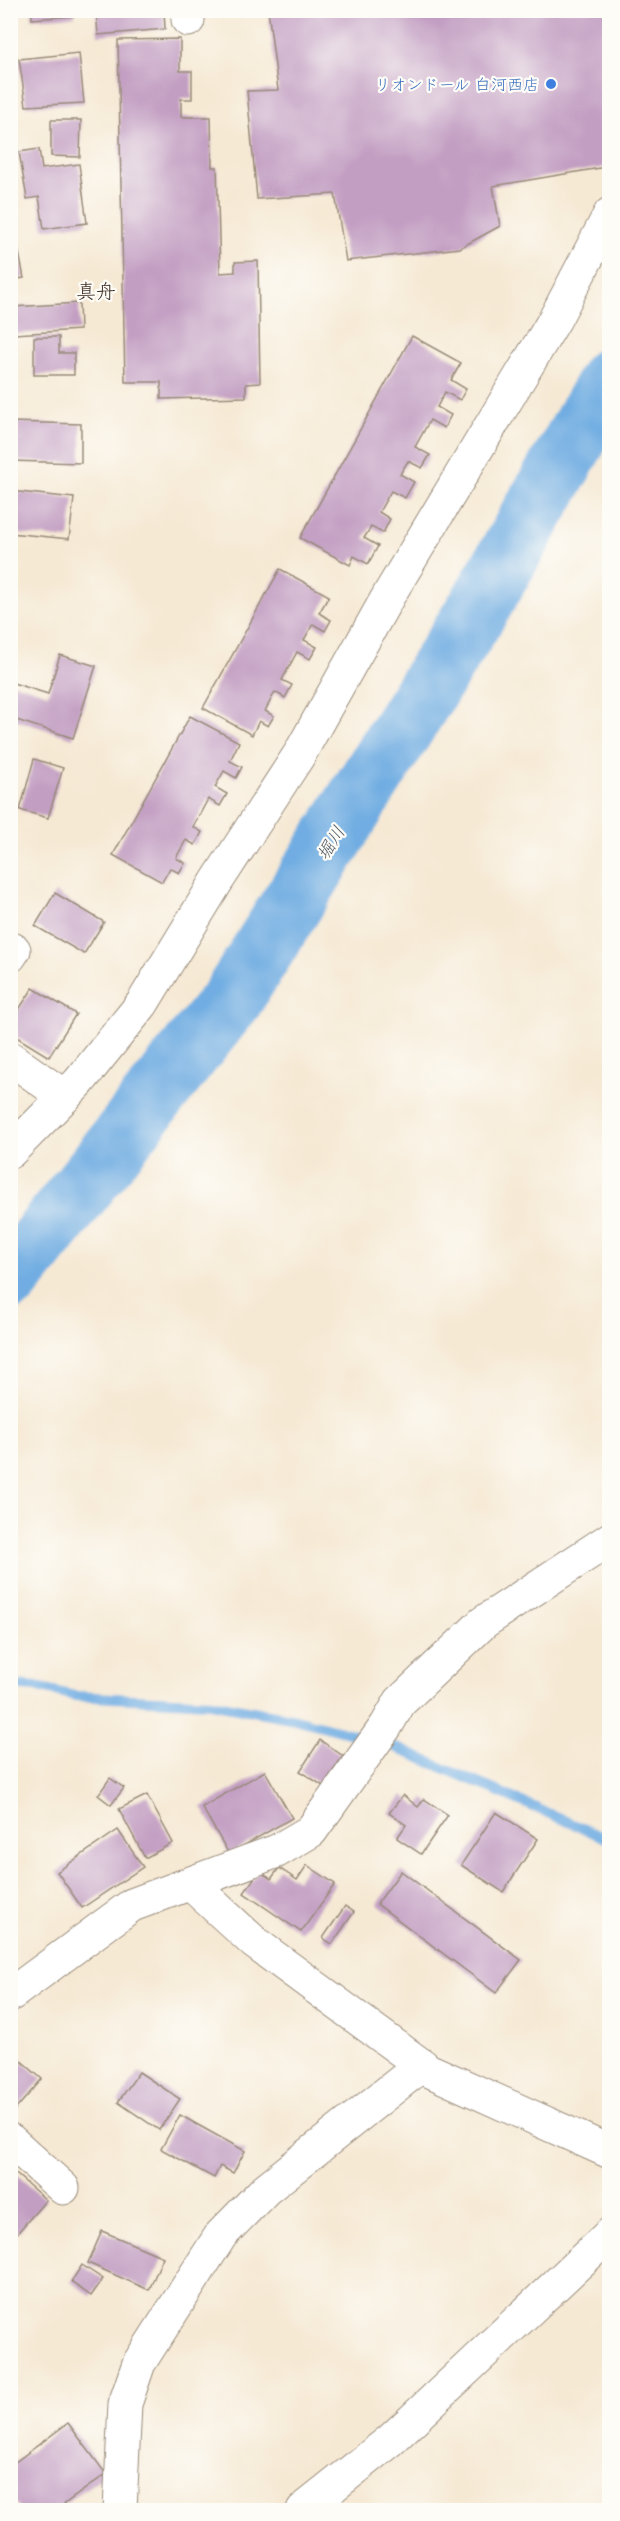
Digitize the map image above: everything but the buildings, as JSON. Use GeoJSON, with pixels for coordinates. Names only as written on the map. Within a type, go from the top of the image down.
{"type":"FeatureCollection","features":[{"type":"Feature","properties":{"kind":"street"},"geometry":{"type":"LineString","coordinates":[[10,1152],[65,1097],[142,1004],[217,881],[299,755],[390,593],[555,319],[609,214]]}},
{"type":"Feature","properties":{"kind":"street"},"geometry":{"type":"LineString","coordinates":[[10,1058],[65,1097]]}},
{"type":"Feature","properties":{"kind":"street"},"geometry":{"type":"LineString","coordinates":[[10,1995],[132,1905],[277,1851],[311,1831],[381,1733],[400,1702],[484,1622],[609,1539]]}},
{"type":"Feature","properties":{"kind":"street"},"geometry":{"type":"LineString","coordinates":[[191,1884],[255,1944],[422,2065],[609,2152]]}},
{"type":"Feature","properties":{"kind":"street"},"geometry":{"type":"LineString","coordinates":[[120,2511],[124,2404],[139,2363],[221,2235],[266,2189],[422,2065]]}},
{"type":"Feature","properties":{"kind":"street"},"geometry":{"type":"LineString","coordinates":[[10,2140],[63,2188]]}},
{"type":"Feature","properties":{"kind":"street"},"geometry":{"type":"LineString","coordinates":[[303,2511],[390,2439],[609,2234]]}},
{"type":"Feature","properties":{"kind":"waterway","name":"堀川"},"geometry":{"type":"LineString","coordinates":[[10,1279],[232,999],[481,604],[610,379]]}},
{"type":"Feature","properties":{"kind":"waterway"},"geometry":{"type":"LineString","coordinates":[[10,1685],[37,1687],[75,1696],[211,1703],[295,1719],[383,1742],[610,1840]]}},
{"type":"Feature","properties":{"kind":"place","name":"リオンドール 白河西店"},"geometry":{"type":"Point","coordinates":[551,84]}},
{"type":"Feature","properties":{"kind":"district","name":"真舟"},"geometry":{"type":"Point","coordinates":[96,291]}}]}
